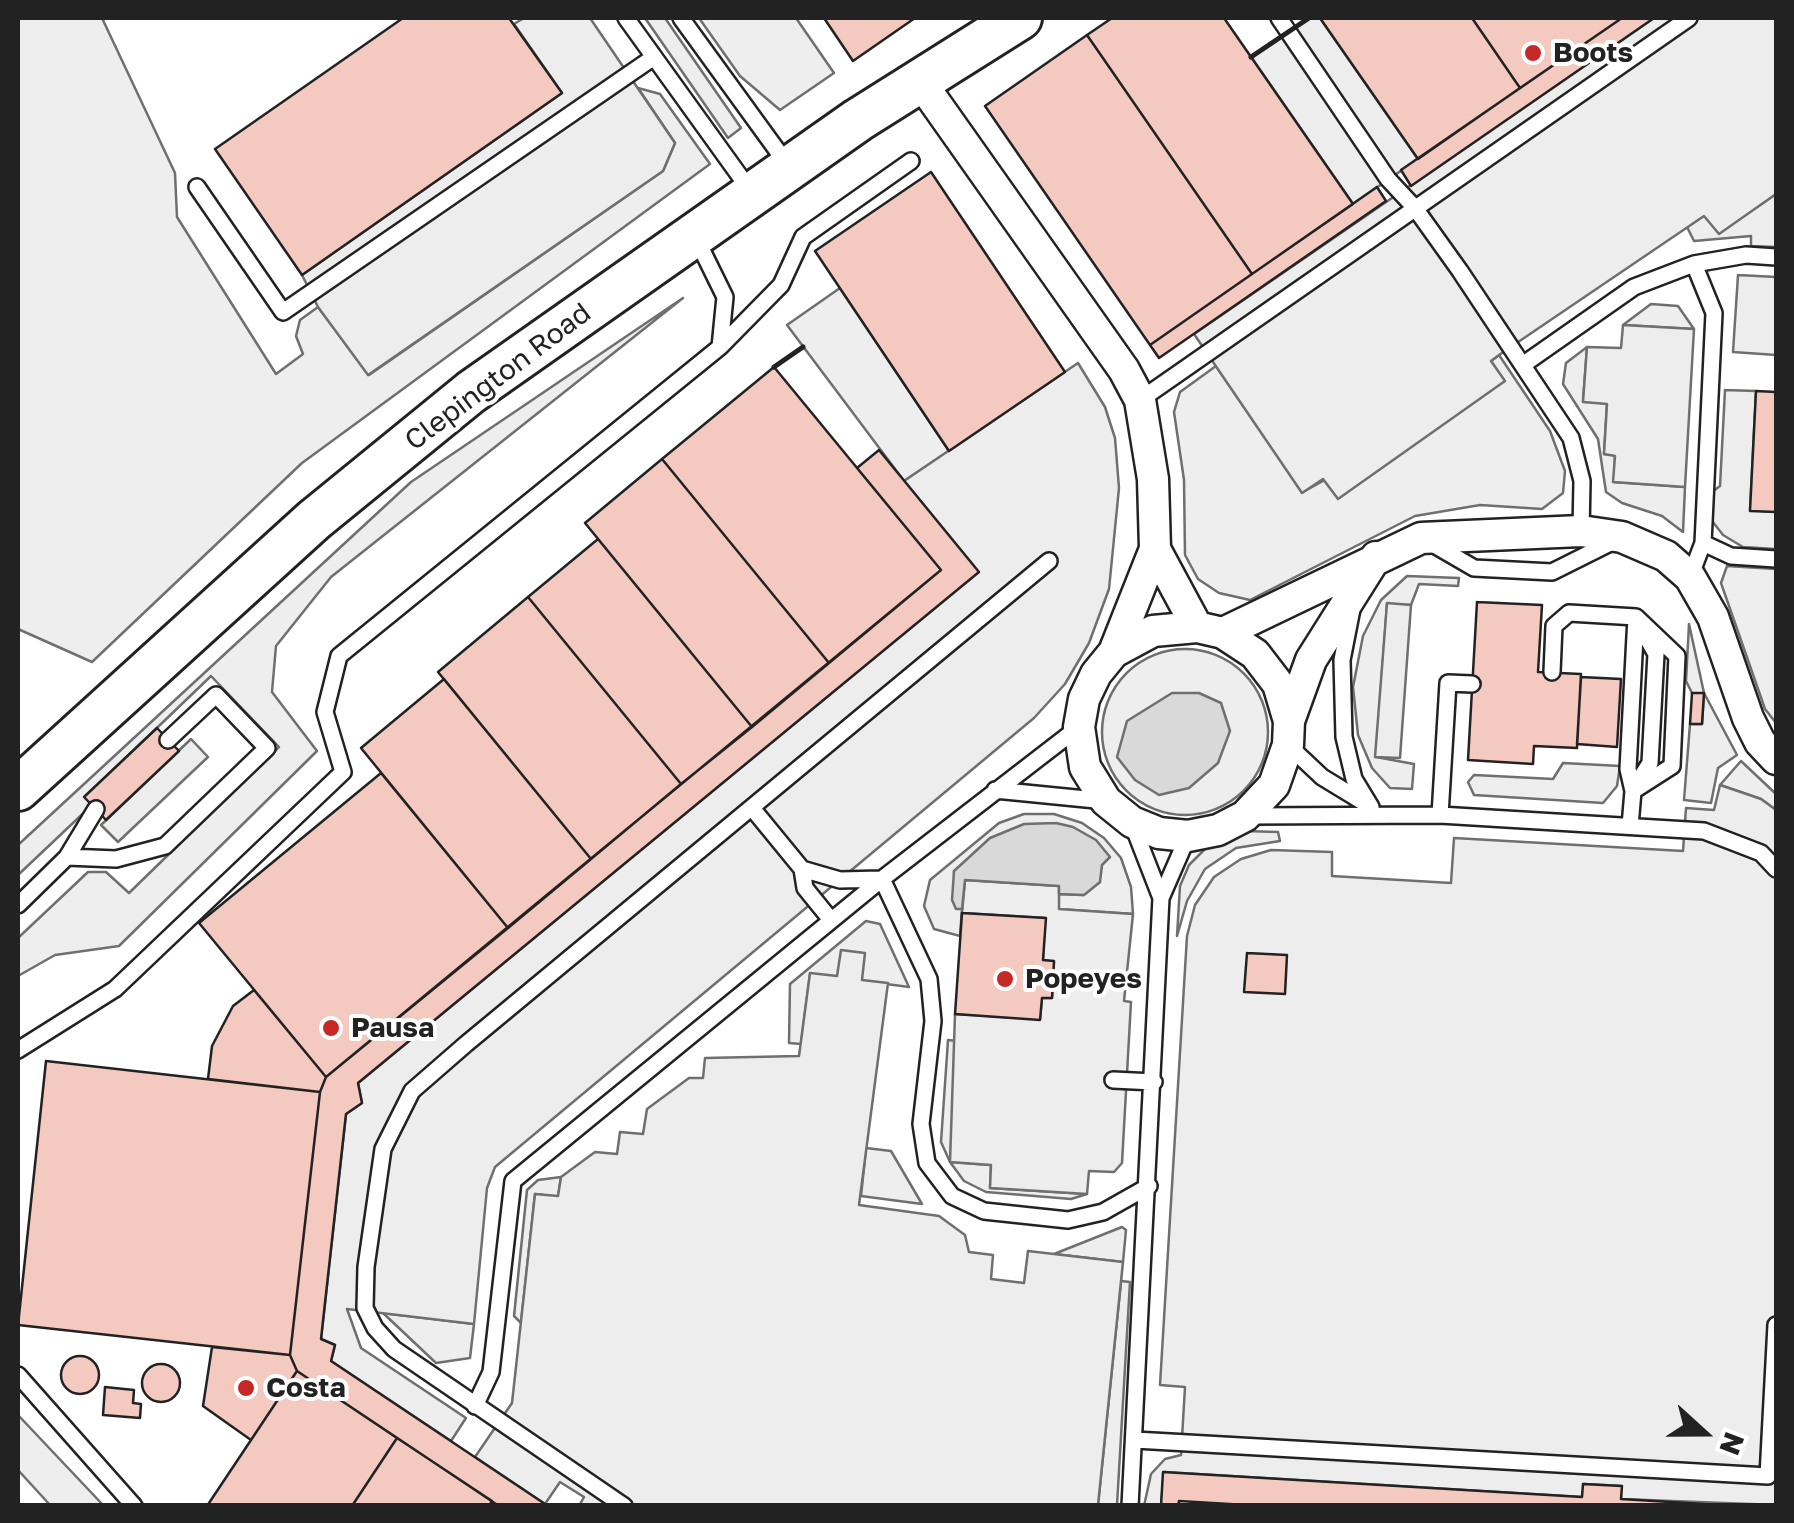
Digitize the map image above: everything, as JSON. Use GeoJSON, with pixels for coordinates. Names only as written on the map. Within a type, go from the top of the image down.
{"type":"FeatureCollection","features":[{"type":"Feature","properties":{"kind":"main road","name":"Clepington Road"},"geometry":{"type":"LineString","coordinates":[[18,789],[314,520],[471,392],[752,193],[1020,18]]}},
{"type":"Feature","properties":{"kind":"street"},"geometry":{"type":"LineString","coordinates":[[922,84],[1124,370],[1140,400],[1153,479],[1155,550],[1114,652],[1084,699],[1079,727],[1085,766],[1106,801],[1132,822],[1159,833],[1188,836],[1218,830],[1245,816],[1274,785],[1311,660],[1376,557]]}},
{"type":"Feature","properties":{"kind":"street"},"geometry":{"type":"LineString","coordinates":[[1114,652],[1153,630],[1210,630],[1421,538],[1582,530],[1622,537],[1666,556],[1690,578],[1713,617],[1748,718],[1760,742],[1776,759]]}},
{"type":"Feature","properties":{"kind":"street"},"geometry":{"type":"LineString","coordinates":[[1155,550],[1210,630],[1255,654],[1278,684],[1288,733]]}},
{"type":"Feature","properties":{"kind":"lane"},"geometry":{"type":"LineString","coordinates":[[626,18],[752,193]]}},
{"type":"Feature","properties":{"kind":"lane"},"geometry":{"type":"LineString","coordinates":[[681,18],[789,168]]}},
{"type":"Feature","properties":{"kind":"lane"},"geometry":{"type":"LineString","coordinates":[[1279,18],[1388,179],[1415,208],[1524,364],[1571,438],[1582,481],[1582,530]]}},
{"type":"Feature","properties":{"kind":"lane"},"geometry":{"type":"LineString","coordinates":[[1140,400],[1690,18]]}},
{"type":"Feature","properties":{"kind":"lane"},"geometry":{"type":"LineString","coordinates":[[197,187],[283,312],[654,57]]}},
{"type":"Feature","properties":{"kind":"lane"},"geometry":{"type":"LineString","coordinates":[[18,1050],[115,989],[342,772],[325,712],[338,656],[720,347],[781,285],[803,237],[912,160]]}},
{"type":"Feature","properties":{"kind":"lane"},"geometry":{"type":"LineString","coordinates":[[694,234],[725,297],[720,347]]}},
{"type":"Feature","properties":{"kind":"lane"},"geometry":{"type":"LineString","coordinates":[[1524,364],[1634,287],[1694,264],[1746,256],[1776,257]]}},
{"type":"Feature","properties":{"kind":"lane"},"geometry":{"type":"LineString","coordinates":[[1690,578],[1703,544],[1714,313],[1694,264]]}},
{"type":"Feature","properties":{"kind":"lane"},"geometry":{"type":"LineString","coordinates":[[1421,538],[1474,568],[1552,572],[1622,537]]}},
{"type":"Feature","properties":{"kind":"lane"},"geometry":{"type":"LineString","coordinates":[[1703,544],[1731,556],[1776,559]]}},
{"type":"Feature","properties":{"kind":"lane"},"geometry":{"type":"LineString","coordinates":[[624,1506],[394,1349],[365,1308],[382,1148],[412,1091],[1050,561]]}},
{"type":"Feature","properties":{"kind":"lane"},"geometry":{"type":"LineString","coordinates":[[1357,586],[1342,660],[1344,737],[1354,779],[1371,807]]}},
{"type":"Feature","properties":{"kind":"lane"},"geometry":{"type":"LineString","coordinates":[[1552,672],[1554,626],[1569,613],[1636,617],[1677,656],[1672,766],[1633,791]]}},
{"type":"Feature","properties":{"kind":"lane"},"geometry":{"type":"LineString","coordinates":[[1630,826],[1633,791],[1628,769],[1636,617]]}},
{"type":"Feature","properties":{"kind":"lane"},"geometry":{"type":"LineString","coordinates":[[1440,815],[1448,682],[1472,684]]}},
{"type":"Feature","properties":{"kind":"lane"},"geometry":{"type":"LineString","coordinates":[[68,857],[116,859],[164,846],[267,748],[216,695],[168,740]]}},
{"type":"Feature","properties":{"kind":"lane"},"geometry":{"type":"LineString","coordinates":[[475,1406],[490,1372],[514,1180],[882,879],[1079,727]]}},
{"type":"Feature","properties":{"kind":"lane"},"geometry":{"type":"LineString","coordinates":[[1288,733],[1322,777],[1389,814]]}},
{"type":"Feature","properties":{"kind":"lane"},"geometry":{"type":"LineString","coordinates":[[995,790],[1106,801]]}},
{"type":"Feature","properties":{"kind":"lane"},"geometry":{"type":"LineString","coordinates":[[752,808],[802,869],[805,888],[831,920]]}},
{"type":"Feature","properties":{"kind":"lane"},"geometry":{"type":"LineString","coordinates":[[18,906],[68,857],[96,810]]}},
{"type":"Feature","properties":{"kind":"lane"},"geometry":{"type":"LineString","coordinates":[[1245,816],[1440,815],[1630,826],[1726,836],[1761,853],[1776,869]]}},
{"type":"Feature","properties":{"kind":"lane"},"geometry":{"type":"LineString","coordinates":[[1132,822],[1161,898]]}},
{"type":"Feature","properties":{"kind":"lane"},"geometry":{"type":"LineString","coordinates":[[1130,1506],[1161,898],[1188,836]]}},
{"type":"Feature","properties":{"kind":"lane"},"geometry":{"type":"LineString","coordinates":[[802,869],[840,880],[882,879]]}},
{"type":"Feature","properties":{"kind":"lane"},"geometry":{"type":"LineString","coordinates":[[882,879],[929,979],[933,1021],[921,1124],[926,1163],[952,1196],[984,1211],[1068,1220],[1103,1212],[1149,1186]]}},
{"type":"Feature","properties":{"kind":"lane"},"geometry":{"type":"LineString","coordinates":[[1113,1080],[1154,1082]]}},
{"type":"Feature","properties":{"kind":"lane"},"geometry":{"type":"LineString","coordinates":[[1135,1440],[1768,1476],[1776,1325]]}},
{"type":"Feature","properties":{"kind":"lane"},"geometry":{"type":"LineString","coordinates":[[18,1375],[134,1506]]}},
{"type":"Feature","properties":{"kind":"shaded area"},"geometry":{"type":"Polygon","coordinates":[[[18,18],[102,18],[175,173],[177,217],[276,374],[303,354],[296,336],[300,320],[318,307],[369,375],[663,171],[675,143],[638,88],[660,94],[710,164],[302,463],[92,662],[18,629],[18,18]]]}},
{"type":"Feature","properties":{"kind":"shaded area"},"geometry":{"type":"Polygon","coordinates":[[[524,18],[590,18],[675,143],[663,171],[368,375],[318,307],[302,275],[562,93],[514,24],[524,18]]]}},
{"type":"Feature","properties":{"kind":"shaded area"},"geometry":{"type":"Polygon","coordinates":[[[645,18],[665,18],[741,128],[728,138],[645,18]]]}},
{"type":"Feature","properties":{"kind":"shaded area"},"geometry":{"type":"Polygon","coordinates":[[[699,18],[796,18],[834,73],[780,110],[740,76],[699,18]]]}},
{"type":"Feature","properties":{"kind":"shaded area"},"geometry":{"type":"Polygon","coordinates":[[[1309,18],[1320,18],[1418,159],[1353,204],[1251,57],[1309,18]]]}},
{"type":"Feature","properties":{"kind":"shaded area"},"geometry":{"type":"Polygon","coordinates":[[[1654,18],[1776,18],[1776,194],[1719,234],[1704,216],[1499,355],[1491,361],[1505,381],[1338,499],[1323,479],[1302,493],[1194,334],[1654,18]]]}},
{"type":"Feature","properties":{"kind":"shaded area"},"geometry":{"type":"Polygon","coordinates":[[[1776,194],[1776,247],[1751,246],[1751,236],[1694,241],[1687,227],[1705,215],[1719,233],[1776,194]]]}},
{"type":"Feature","properties":{"kind":"shaded area"},"geometry":{"type":"Polygon","coordinates":[[[1738,275],[1776,277],[1776,355],[1733,352],[1738,275]]]}},
{"type":"Feature","properties":{"kind":"shaded area"},"geometry":{"type":"Polygon","coordinates":[[[840,288],[949,451],[904,481],[787,325],[840,288]]]}},
{"type":"Feature","properties":{"kind":"shaded area"},"geometry":{"type":"Polygon","coordinates":[[[683,298],[331,577],[276,646],[272,692],[317,751],[119,946],[55,955],[18,976],[18,938],[88,872],[106,872],[129,893],[279,747],[211,676],[85,797],[92,805],[18,875],[18,845],[411,482],[683,298]]]}},
{"type":"Feature","properties":{"kind":"shaded area"},"geometry":{"type":"Polygon","coordinates":[[[1651,304],[1678,306],[1694,329],[1623,325],[1651,304]]]}},
{"type":"Feature","properties":{"kind":"shaded area"},"geometry":{"type":"Polygon","coordinates":[[[1623,325],[1694,329],[1685,487],[1613,482],[1615,456],[1604,454],[1607,404],[1583,402],[1587,347],[1621,348],[1623,325]]]}},
{"type":"Feature","properties":{"kind":"shaded area"},"geometry":{"type":"Polygon","coordinates":[[[1587,347],[1583,401],[1607,403],[1604,454],[1615,455],[1614,482],[1685,487],[1683,532],[1662,516],[1622,503],[1606,492],[1598,439],[1563,384],[1566,363],[1587,347]]]}},
{"type":"Feature","properties":{"kind":"shaded area"},"geometry":{"type":"Polygon","coordinates":[[[1499,355],[1550,431],[1565,471],[1563,493],[1542,509],[1480,505],[1415,516],[1250,600],[1219,593],[1198,579],[1185,555],[1184,480],[1174,412],[1180,392],[1216,366],[1303,492],[1504,381],[1491,361],[1499,355]]]}},
{"type":"Feature","properties":{"kind":"shaded area"},"geometry":{"type":"Polygon","coordinates":[[[1078,363],[1105,407],[1115,438],[1119,488],[1109,589],[1089,643],[1065,684],[1034,718],[495,1167],[487,1188],[474,1324],[347,1309],[361,1348],[466,1418],[451,1441],[331,1361],[335,1345],[321,1339],[346,1114],[362,1103],[358,1083],[978,572],[904,481],[1078,363]]]}},
{"type":"Feature","properties":{"kind":"shaded area"},"geometry":{"type":"Polygon","coordinates":[[[1725,390],[1756,391],[1750,510],[1776,512],[1776,549],[1743,547],[1723,535],[1709,517],[1708,495],[1720,486],[1725,390]]]}},
{"type":"Feature","properties":{"kind":"shaded area"},"geometry":{"type":"Polygon","coordinates":[[[1727,566],[1776,569],[1776,723],[1765,709],[1721,583],[1727,566]]]}},
{"type":"Feature","properties":{"kind":"shaded area"},"geometry":{"type":"Polygon","coordinates":[[[1407,576],[1459,578],[1458,586],[1419,584],[1411,605],[1387,604],[1376,757],[1414,764],[1412,789],[1390,788],[1372,768],[1358,735],[1353,687],[1363,636],[1381,600],[1407,576]]]}},
{"type":"Feature","properties":{"kind":"shaded area"},"geometry":{"type":"Polygon","coordinates":[[[1387,603],[1411,605],[1400,758],[1375,757],[1387,603]]]}},
{"type":"Feature","properties":{"kind":"shaded area"},"geometry":{"type":"Polygon","coordinates":[[[1689,624],[1704,693],[1737,755],[1718,768],[1711,803],[1684,800],[1690,724],[1702,724],[1704,694],[1692,693],[1686,681],[1689,624]]]}},
{"type":"Feature","properties":{"kind":"shaded area"},"geometry":{"type":"Polygon","coordinates":[[[1185,649],[1217,655],[1244,673],[1262,700],[1268,732],[1262,764],[1244,791],[1217,809],[1185,815],[1153,809],[1126,791],[1108,764],[1102,732],[1108,700],[1126,673],[1153,655],[1185,649]]]}},
{"type":"Feature","properties":{"kind":"shaded area"},"geometry":{"type":"Polygon","coordinates":[[[1172,693],[1199,693],[1221,703],[1230,731],[1218,763],[1189,788],[1159,795],[1135,780],[1117,757],[1127,721],[1172,693]]]}},
{"type":"Feature","properties":{"kind":"shaded area"},"geometry":{"type":"Polygon","coordinates":[[[191,739],[208,757],[118,842],[101,825],[191,739]]]}},
{"type":"Feature","properties":{"kind":"shaded area"},"geometry":{"type":"Polygon","coordinates":[[[1741,761],[1776,794],[1776,810],[1761,799],[1720,785],[1741,761]]]}},
{"type":"Feature","properties":{"kind":"shaded area"},"geometry":{"type":"Polygon","coordinates":[[[1563,763],[1620,766],[1617,786],[1603,803],[1474,795],[1468,782],[1474,775],[1553,779],[1563,763]]]}},
{"type":"Feature","properties":{"kind":"shaded area"},"geometry":{"type":"Polygon","coordinates":[[[1720,785],[1761,799],[1776,810],[1776,1505],[1621,1499],[1621,1486],[1584,1484],[1582,1497],[1164,1472],[1161,1505],[1144,1506],[1151,1474],[1165,1459],[1181,1455],[1185,1387],[1160,1385],[1187,936],[1195,905],[1214,877],[1241,859],[1271,850],[1332,852],[1332,876],[1451,883],[1454,838],[1683,851],[1686,808],[1714,810],[1720,785]]]}},
{"type":"Feature","properties":{"kind":"shaded area"},"geometry":{"type":"Polygon","coordinates":[[[1024,814],[1054,814],[1082,823],[1104,838],[1121,858],[1131,887],[1133,914],[1058,909],[1059,894],[1083,895],[1100,882],[954,871],[956,908],[962,909],[960,936],[934,929],[924,906],[930,880],[999,823],[1024,814]]]}},
{"type":"Feature","properties":{"kind":"shaded area"},"geometry":{"type":"Polygon","coordinates":[[[1056,823],[1096,840],[1110,857],[1102,865],[1100,882],[1084,895],[1059,894],[1059,886],[965,880],[962,909],[956,909],[952,900],[954,871],[990,838],[1024,824],[1056,823]]]}},
{"type":"Feature","properties":{"kind":"shaded area"},"geometry":{"type":"Polygon","coordinates":[[[1244,831],[1278,832],[1280,841],[1236,848],[1205,869],[1187,901],[1177,936],[1180,886],[1189,865],[1207,847],[1244,831]]]}},
{"type":"Feature","properties":{"kind":"shaded area"},"geometry":{"type":"Polygon","coordinates":[[[965,880],[1059,886],[1059,909],[1133,914],[1124,1001],[1131,1002],[1122,1163],[1114,1172],[1089,1171],[1087,1194],[990,1188],[991,1165],[950,1162],[955,1014],[1040,1019],[1042,998],[1052,998],[1054,962],[1043,960],[1045,918],[962,913],[965,880]]]}},
{"type":"Feature","properties":{"kind":"shaded area"},"geometry":{"type":"Polygon","coordinates":[[[866,921],[880,924],[909,987],[810,974],[801,1044],[789,1043],[790,984],[866,921]]]}},
{"type":"Feature","properties":{"kind":"shaded area"},"geometry":{"type":"Polygon","coordinates":[[[841,950],[865,953],[862,980],[888,983],[859,1205],[939,1216],[965,1235],[969,1252],[993,1255],[991,1279],[1024,1283],[1028,1251],[1123,1262],[1098,1505],[579,1506],[584,1497],[560,1482],[545,1504],[475,1457],[512,1403],[535,1194],[558,1196],[561,1177],[595,1152],[617,1154],[620,1132],[643,1134],[647,1109],[689,1078],[703,1078],[705,1058],[799,1056],[810,973],[837,976],[841,950]]]}},
{"type":"Feature","properties":{"kind":"shaded area"},"geometry":{"type":"Polygon","coordinates":[[[948,1040],[957,1041],[950,1162],[941,1142],[948,1040]]]}},
{"type":"Feature","properties":{"kind":"shaded area"},"geometry":{"type":"Polygon","coordinates":[[[866,1148],[891,1151],[922,1204],[861,1196],[866,1148]]]}},
{"type":"Feature","properties":{"kind":"shaded area"},"geometry":{"type":"Polygon","coordinates":[[[950,1162],[991,1165],[990,1188],[1087,1194],[1071,1199],[986,1192],[964,1181],[950,1162]]]}},
{"type":"Feature","properties":{"kind":"shaded area"},"geometry":{"type":"Polygon","coordinates":[[[561,1177],[558,1197],[535,1194],[521,1323],[514,1316],[527,1190],[538,1180],[561,1177]]]}},
{"type":"Feature","properties":{"kind":"shaded area"},"geometry":{"type":"Polygon","coordinates":[[[1122,1227],[1126,1230],[1123,1262],[1054,1254],[1122,1227]]]}},
{"type":"Feature","properties":{"kind":"shaded area"},"geometry":{"type":"Polygon","coordinates":[[[1121,1281],[1130,1282],[1117,1505],[1098,1505],[1121,1281]]]}},
{"type":"Feature","properties":{"kind":"shaded area"},"geometry":{"type":"Polygon","coordinates":[[[383,1313],[474,1324],[470,1358],[436,1363],[383,1313]]]}},
{"type":"Feature","properties":{"kind":"shaded area"},"geometry":{"type":"Polygon","coordinates":[[[18,1415],[103,1505],[50,1505],[18,1470],[18,1415]]]}},
{"type":"Feature","properties":{"kind":"building"},"geometry":{"type":"Polygon","coordinates":[[[403,18],[509,18],[562,93],[302,275],[215,149],[403,18]]]}},
{"type":"Feature","properties":{"kind":"building"},"geometry":{"type":"Polygon","coordinates":[[[824,18],[915,18],[853,61],[824,18]]]}},
{"type":"Feature","properties":{"kind":"building"},"geometry":{"type":"Polygon","coordinates":[[[1112,18],[1224,18],[1353,204],[1252,274],[1087,35],[1112,18]]]}},
{"type":"Feature","properties":{"kind":"building"},"geometry":{"type":"Polygon","coordinates":[[[1320,18],[1472,18],[1520,88],[1418,159],[1320,18]]]}},
{"type":"Feature","properties":{"kind":"building","name":"Boots"},"geometry":{"type":"Polygon","coordinates":[[[1472,18],[1622,18],[1520,88],[1472,18]]]}},
{"type":"Feature","properties":{"kind":"building"},"geometry":{"type":"Polygon","coordinates":[[[1622,18],[1654,18],[1411,186],[1401,170],[1622,18]]]}},
{"type":"Feature","properties":{"kind":"building"},"geometry":{"type":"Polygon","coordinates":[[[1087,35],[1252,274],[1150,345],[985,106],[1087,35]]]}},
{"type":"Feature","properties":{"kind":"building"},"geometry":{"type":"Polygon","coordinates":[[[931,172],[1065,372],[949,451],[815,251],[931,172]]]}},
{"type":"Feature","properties":{"kind":"building"},"geometry":{"type":"Polygon","coordinates":[[[1377,187],[1386,201],[1159,358],[1150,345],[1377,187]]]}},
{"type":"Feature","properties":{"kind":"building"},"geometry":{"type":"Polygon","coordinates":[[[774,367],[941,570],[829,663],[662,459],[774,367]]]}},
{"type":"Feature","properties":{"kind":"building"},"geometry":{"type":"Polygon","coordinates":[[[1756,391],[1776,392],[1776,512],[1750,511],[1756,391]]]}},
{"type":"Feature","properties":{"kind":"building"},"geometry":{"type":"Polygon","coordinates":[[[879,450],[979,572],[358,1083],[362,1103],[346,1114],[321,1339],[335,1345],[331,1361],[548,1506],[499,1506],[297,1371],[290,1355],[320,1092],[326,1077],[941,570],[857,468],[879,450]]]}},
{"type":"Feature","properties":{"kind":"building"},"geometry":{"type":"Polygon","coordinates":[[[662,459],[829,663],[752,727],[585,523],[662,459]]]}},
{"type":"Feature","properties":{"kind":"building"},"geometry":{"type":"Polygon","coordinates":[[[598,539],[752,727],[681,784],[528,597],[598,539]]]}},
{"type":"Feature","properties":{"kind":"building"},"geometry":{"type":"Polygon","coordinates":[[[528,597],[681,784],[591,859],[438,672],[528,597]]]}},
{"type":"Feature","properties":{"kind":"building"},"geometry":{"type":"Polygon","coordinates":[[[1477,602],[1542,605],[1538,672],[1581,674],[1577,748],[1534,746],[1533,764],[1468,760],[1477,602]]]}},
{"type":"Feature","properties":{"kind":"building"},"geometry":{"type":"Polygon","coordinates":[[[1581,677],[1621,679],[1617,747],[1577,744],[1581,677]]]}},
{"type":"Feature","properties":{"kind":"building"},"geometry":{"type":"Polygon","coordinates":[[[444,679],[591,859],[508,928],[361,748],[444,679]]]}},
{"type":"Feature","properties":{"kind":"building"},"geometry":{"type":"Polygon","coordinates":[[[1692,693],[1704,693],[1702,724],[1690,724],[1692,693]]]}},
{"type":"Feature","properties":{"kind":"building"},"geometry":{"type":"Polygon","coordinates":[[[157,728],[179,751],[106,820],[84,797],[157,728]]]}},
{"type":"Feature","properties":{"kind":"building"},"geometry":{"type":"Polygon","coordinates":[[[381,773],[508,928],[326,1077],[199,923],[381,773]]]}},
{"type":"Feature","properties":{"kind":"building","name":"Popeyes"},"geometry":{"type":"Polygon","coordinates":[[[962,913],[1046,918],[1043,960],[1054,961],[1052,998],[1042,998],[1040,1020],[955,1014],[962,913]]]}},
{"type":"Feature","properties":{"kind":"building"},"geometry":{"type":"Polygon","coordinates":[[[1247,953],[1287,955],[1285,994],[1244,992],[1247,953]]]}},
{"type":"Feature","properties":{"kind":"building"},"geometry":{"type":"Polygon","coordinates":[[[254,990],[326,1077],[320,1092],[208,1079],[212,1046],[233,1006],[254,990]]]}},
{"type":"Feature","properties":{"kind":"building"},"geometry":{"type":"Polygon","coordinates":[[[46,1061],[320,1092],[290,1355],[18,1325],[46,1061]]]}},
{"type":"Feature","properties":{"kind":"building","name":"Costa"},"geometry":{"type":"Polygon","coordinates":[[[212,1347],[290,1355],[297,1371],[251,1440],[203,1406],[212,1347]]]}},
{"type":"Feature","properties":{"kind":"building"},"geometry":{"type":"Polygon","coordinates":[[[80,1356],[94,1361],[99,1375],[94,1389],[80,1394],[66,1389],[61,1375],[66,1361],[80,1356]]]}},
{"type":"Feature","properties":{"kind":"building"},"geometry":{"type":"Polygon","coordinates":[[[161,1364],[175,1369],[180,1383],[175,1397],[161,1402],[147,1397],[142,1383],[147,1369],[161,1364]]]}},
{"type":"Feature","properties":{"kind":"building"},"geometry":{"type":"Polygon","coordinates":[[[297,1371],[397,1438],[352,1506],[207,1506],[297,1371]]]}},
{"type":"Feature","properties":{"kind":"building"},"geometry":{"type":"Polygon","coordinates":[[[105,1387],[134,1390],[133,1403],[141,1404],[140,1418],[103,1415],[105,1387]]]}},
{"type":"Feature","properties":{"kind":"building"},"geometry":{"type":"Polygon","coordinates":[[[397,1438],[492,1501],[489,1506],[352,1506],[397,1438]]]}},
{"type":"Feature","properties":{"kind":"building"},"geometry":{"type":"Polygon","coordinates":[[[1163,1472],[1582,1497],[1583,1484],[1622,1486],[1621,1499],[1736,1506],[1263,1506],[1179,1501],[1178,1506],[1161,1506],[1163,1472]]]}},
{"type":"Feature","properties":{"kind":"wall"},"geometry":{"type":"LineString","coordinates":[[1251,57],[1309,18]]}},
{"type":"Feature","properties":{"kind":"wall"},"geometry":{"type":"LineString","coordinates":[[774,367],[803,347]]}},
{"type":"Feature","properties":{"kind":"place","name":"Boots"},"geometry":{"type":"Point","coordinates":[1533,53]}},
{"type":"Feature","properties":{"kind":"place","name":"Popeyes"},"geometry":{"type":"Point","coordinates":[1005,979]}},
{"type":"Feature","properties":{"kind":"place","name":"Pausa"},"geometry":{"type":"Point","coordinates":[331,1028]}},
{"type":"Feature","properties":{"kind":"place","name":"Costa"},"geometry":{"type":"Point","coordinates":[246,1388]}}]}
